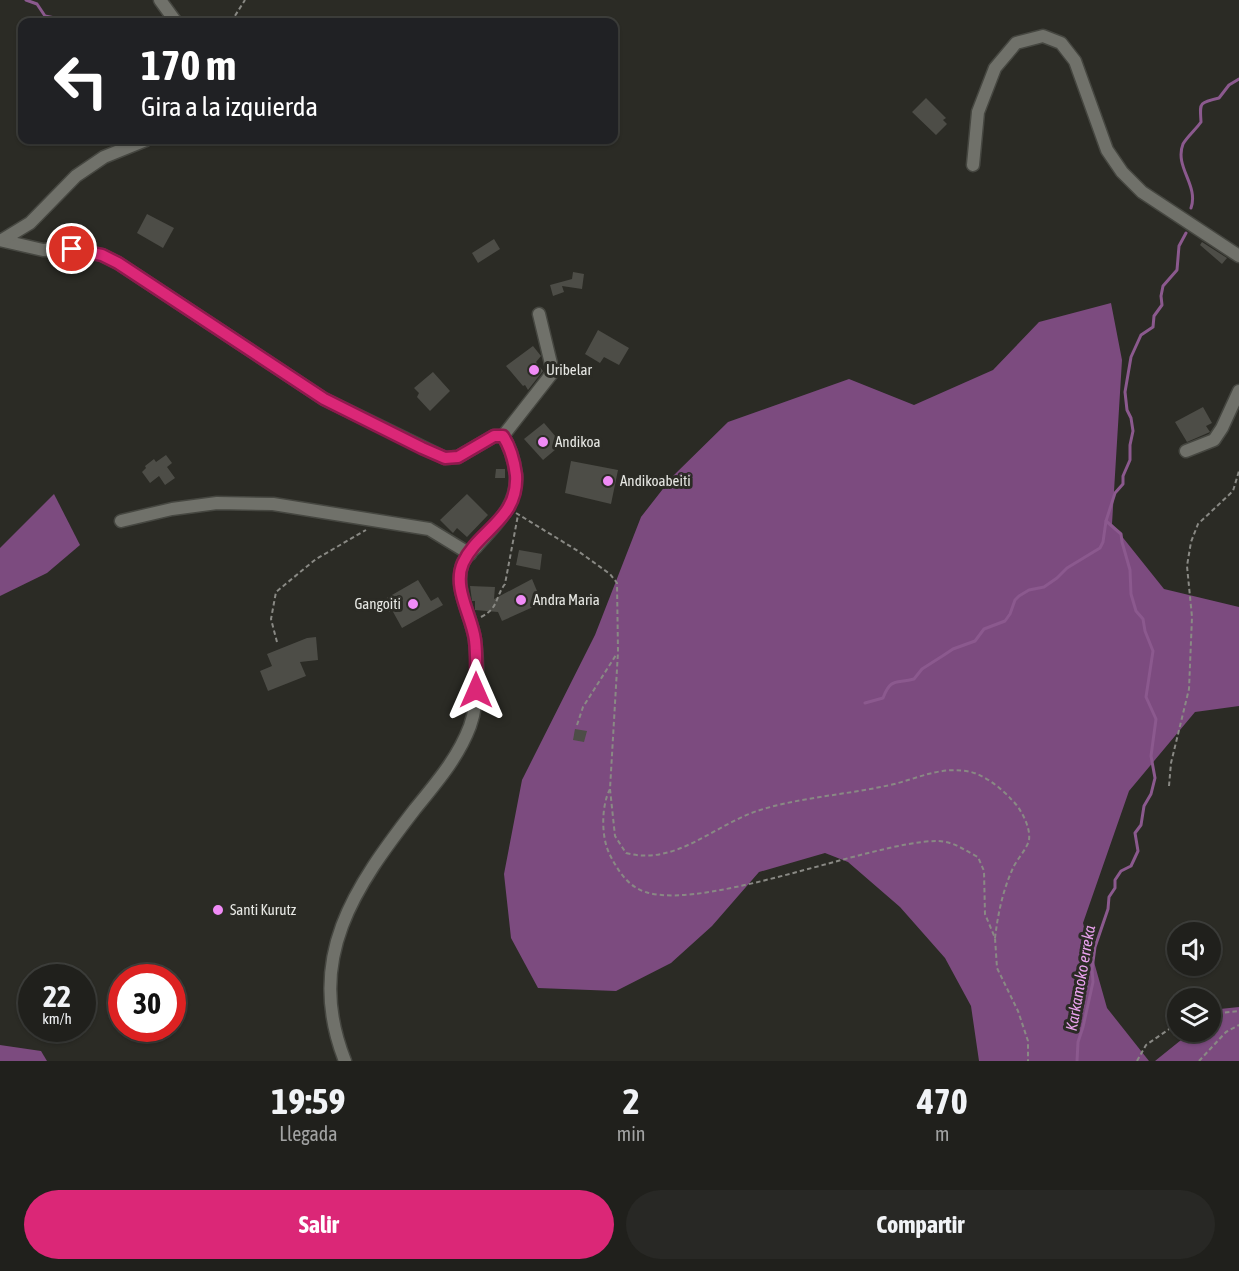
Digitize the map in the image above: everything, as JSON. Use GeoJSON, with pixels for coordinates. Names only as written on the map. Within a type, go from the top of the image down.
{"type":"FeatureCollection","features":[{"type":"Feature","properties":{"kind":"street"},"geometry":{"type":"LineString","coordinates":[[160,0],[174,18]]}},
{"type":"Feature","properties":{"kind":"street"},"geometry":{"type":"LineString","coordinates":[[973,165],[978,112],[995,68],[1016,43],[1043,36],[1061,43],[1075,62],[1107,150],[1122,172],[1142,192],[1239,256]]}},
{"type":"Feature","properties":{"kind":"street"},"geometry":{"type":"LineString","coordinates":[[1,240],[30,223],[76,176],[104,158],[137,144]]}},
{"type":"Feature","properties":{"kind":"street"},"geometry":{"type":"LineString","coordinates":[[1,240],[43,250],[72,249],[102,255],[118,263],[324,399],[445,458],[458,457],[494,436],[503,436]]}},
{"type":"Feature","properties":{"kind":"street"},"geometry":{"type":"LineString","coordinates":[[503,436],[553,372],[539,314]]}},
{"type":"Feature","properties":{"kind":"street"},"geometry":{"type":"LineString","coordinates":[[1186,451],[1214,440],[1222,429],[1239,390]]}},
{"type":"Feature","properties":{"kind":"street"},"geometry":{"type":"LineString","coordinates":[[345,1061],[332,1017],[330,989],[338,935],[348,908],[378,858],[455,759],[470,725],[475,705],[475,639],[460,583],[462,564],[513,512],[516,485],[514,461],[509,445],[503,436]]}},
{"type":"Feature","properties":{"kind":"street"},"geometry":{"type":"LineString","coordinates":[[121,521],[172,509],[217,503],[273,504],[429,528],[470,554]]}},
{"type":"Feature","properties":{"kind":"path"},"geometry":{"type":"LineString","coordinates":[[234,18],[245,0]]}},
{"type":"Feature","properties":{"kind":"path"},"geometry":{"type":"LineString","coordinates":[[1169,786],[1171,764],[1189,689],[1192,617],[1187,566],[1191,542],[1198,524],[1233,491],[1239,471]]}},
{"type":"Feature","properties":{"kind":"path"},"geometry":{"type":"LineString","coordinates":[[470,622],[489,613],[498,602],[499,591],[505,584],[513,512],[578,551],[610,574],[617,583],[618,652],[610,789],[615,836],[626,853],[639,856],[660,855],[683,847],[754,812],[786,803],[892,784],[933,771],[967,771],[999,786],[1017,804],[1026,825],[1029,840],[1001,897],[995,938],[997,968],[1018,1011],[1028,1041],[1028,1061]]}},
{"type":"Feature","properties":{"kind":"path"},"geometry":{"type":"LineString","coordinates":[[277,642],[271,619],[276,592],[316,559],[367,529]]}},
{"type":"Feature","properties":{"kind":"path"},"geometry":{"type":"LineString","coordinates":[[577,725],[583,707],[618,652]]}},
{"type":"Feature","properties":{"kind":"path"},"geometry":{"type":"LineString","coordinates":[[610,789],[605,799],[607,849],[618,871],[635,888],[650,893],[678,896],[717,891],[882,848],[936,841],[953,842],[961,849],[978,857],[984,871],[985,914],[995,938]]}},
{"type":"Feature","properties":{"kind":"path"},"geometry":{"type":"LineString","coordinates":[[1221,1013],[1239,1011]]}},
{"type":"Feature","properties":{"kind":"path"},"geometry":{"type":"LineString","coordinates":[[1199,1061],[1226,1032],[1239,1025]]}},
{"type":"Feature","properties":{"kind":"path"},"geometry":{"type":"LineString","coordinates":[[1137,1061],[1146,1045],[1167,1031]]}},
{"type":"Feature","properties":{"kind":"shaded area"},"geometry":{"type":"Polygon","coordinates":[[[1111,303],[1122,360],[1112,524],[1164,589],[1239,607],[1239,706],[1195,712],[1129,791],[1083,923],[1107,1008],[1149,1061],[979,1061],[971,1006],[945,958],[900,907],[848,862],[825,853],[759,872],[712,926],[671,963],[616,991],[538,988],[511,938],[504,874],[522,780],[595,635],[641,517],[673,476],[728,422],[849,379],[914,405],[993,370],[1039,322],[1111,303]]]}},
{"type":"Feature","properties":{"kind":"shaded area"},"geometry":{"type":"Polygon","coordinates":[[[54,494],[80,545],[47,573],[0,596],[0,548],[54,494]]]}},
{"type":"Feature","properties":{"kind":"shaded area"},"geometry":{"type":"Polygon","coordinates":[[[1239,1007],[1239,1061],[1155,1061],[1179,1042],[1221,1042],[1221,1009],[1239,1007]]]}},
{"type":"Feature","properties":{"kind":"shaded area"},"geometry":{"type":"Polygon","coordinates":[[[0,1045],[41,1051],[47,1061],[0,1061],[0,1045]]]}},
{"type":"Feature","properties":{"kind":"building"},"geometry":{"type":"Polygon","coordinates":[[[926,98],[946,118],[943,120],[947,124],[936,135],[912,112],[926,98]]]}},
{"type":"Feature","properties":{"kind":"building"},"geometry":{"type":"Polygon","coordinates":[[[147,214],[174,228],[163,248],[137,233],[147,214]]]}},
{"type":"Feature","properties":{"kind":"building"},"geometry":{"type":"Polygon","coordinates":[[[494,239],[500,249],[478,263],[472,253],[494,239]]]}},
{"type":"Feature","properties":{"kind":"building"},"geometry":{"type":"Polygon","coordinates":[[[1202,242],[1227,258],[1222,264],[1200,245],[1202,242]]]}},
{"type":"Feature","properties":{"kind":"building"},"geometry":{"type":"Polygon","coordinates":[[[573,272],[584,274],[582,289],[562,286],[564,292],[553,296],[550,285],[572,279],[573,272]]]}},
{"type":"Feature","properties":{"kind":"building"},"geometry":{"type":"Polygon","coordinates":[[[598,330],[629,348],[619,365],[604,357],[600,363],[585,354],[598,330]]]}},
{"type":"Feature","properties":{"kind":"building"},"geometry":{"type":"Polygon","coordinates":[[[533,346],[541,356],[536,362],[543,371],[528,390],[506,366],[533,346]]]}},
{"type":"Feature","properties":{"kind":"building"},"geometry":{"type":"Polygon","coordinates":[[[433,372],[450,391],[430,411],[417,397],[419,393],[414,388],[433,372]]]}},
{"type":"Feature","properties":{"kind":"building"},"geometry":{"type":"Polygon","coordinates":[[[1203,407],[1212,423],[1206,426],[1210,432],[1187,442],[1175,422],[1203,407]]]}},
{"type":"Feature","properties":{"kind":"building","name":"Andikoa"},"geometry":{"type":"Polygon","coordinates":[[[544,423],[562,444],[543,460],[524,439],[544,423]]]}},
{"type":"Feature","properties":{"kind":"building"},"geometry":{"type":"Polygon","coordinates":[[[166,455],[172,463],[167,467],[175,478],[165,485],[159,476],[150,483],[142,472],[145,466],[154,459],[156,462],[166,455]]]}},
{"type":"Feature","properties":{"kind":"building"},"geometry":{"type":"Polygon","coordinates":[[[571,461],[618,470],[611,504],[565,493],[571,461]]]}},
{"type":"Feature","properties":{"kind":"building"},"geometry":{"type":"Polygon","coordinates":[[[496,469],[505,469],[505,478],[495,478],[496,469]]]}},
{"type":"Feature","properties":{"kind":"building"},"geometry":{"type":"Polygon","coordinates":[[[467,494],[488,515],[467,537],[457,528],[453,533],[440,520],[467,494]]]}},
{"type":"Feature","properties":{"kind":"building"},"geometry":{"type":"Polygon","coordinates":[[[519,550],[542,554],[540,570],[516,565],[519,550]]]}},
{"type":"Feature","properties":{"kind":"building","name":"Andra Maria"},"geometry":{"type":"Polygon","coordinates":[[[532,579],[542,603],[502,621],[498,612],[475,610],[475,601],[472,601],[470,586],[495,587],[494,599],[532,579]]]}},
{"type":"Feature","properties":{"kind":"building","name":"Gangoiti"},"geometry":{"type":"Polygon","coordinates":[[[418,580],[431,601],[438,597],[443,605],[402,628],[392,610],[389,612],[384,603],[387,600],[385,599],[418,580]]]}},
{"type":"Feature","properties":{"kind":"building"},"geometry":{"type":"Polygon","coordinates":[[[316,637],[318,660],[300,662],[306,676],[268,691],[260,671],[272,666],[267,654],[307,638],[316,637]]]}},
{"type":"Feature","properties":{"kind":"building"},"geometry":{"type":"Polygon","coordinates":[[[575,729],[587,731],[584,742],[573,740],[575,729]]]}},
{"type":"Feature","properties":{"kind":"waterway"},"geometry":{"type":"LineString","coordinates":[[26,0],[37,4],[45,16],[55,18]]}},
{"type":"Feature","properties":{"kind":"waterway","name":"Karkamoko erreka"},"geometry":{"type":"LineString","coordinates":[[1191,208],[1193,200],[1182,160],[1183,144],[1201,122],[1202,105],[1219,98],[1229,85],[1239,79]]}},
{"type":"Feature","properties":{"kind":"waterway","name":"Karkamoko erreka"},"geometry":{"type":"LineString","coordinates":[[1077,1061],[1078,1042],[1093,982],[1095,947],[1108,909],[1109,897],[1115,888],[1115,880],[1121,871],[1131,866],[1138,851],[1135,833],[1141,825],[1144,806],[1151,794],[1155,778],[1151,756],[1156,719],[1146,697],[1153,651],[1143,619],[1136,611],[1131,594],[1130,570],[1121,534],[1106,521],[1115,493],[1123,484],[1123,476],[1130,460],[1133,431],[1125,392],[1131,357],[1141,335],[1153,327],[1154,316],[1162,305],[1163,286],[1177,270],[1179,246],[1186,233]]}},
{"type":"Feature","properties":{"kind":"waterway"},"geometry":{"type":"LineString","coordinates":[[865,703],[883,698],[892,684],[914,679],[922,669],[953,649],[975,641],[984,629],[1005,621],[1019,596],[1029,590],[1044,587],[1067,568],[1100,548],[1106,521]]}},
{"type":"Feature","properties":{"kind":"place","name":"Uribelar"},"geometry":{"type":"Point","coordinates":[534,370]}},
{"type":"Feature","properties":{"kind":"place","name":"Andikoa"},"geometry":{"type":"Point","coordinates":[543,442]}},
{"type":"Feature","properties":{"kind":"place","name":"Andikoabeiti"},"geometry":{"type":"Point","coordinates":[608,481]}},
{"type":"Feature","properties":{"kind":"place","name":"Andra Maria"},"geometry":{"type":"Point","coordinates":[521,600]}},
{"type":"Feature","properties":{"kind":"place","name":"Gangoiti"},"geometry":{"type":"Point","coordinates":[413,604]}},
{"type":"Feature","properties":{"kind":"place","name":"Santi Kurutz"},"geometry":{"type":"Point","coordinates":[218,910]}},
{"type":"Feature","properties":{"kind":"route"},"geometry":{"type":"LineString","coordinates":[[72,249],[102,255],[118,263],[324,399],[445,458],[458,457],[494,436],[503,436],[509,445],[514,461],[515,495],[509,509],[462,564],[460,583],[475,639],[476,690]]}}]}
